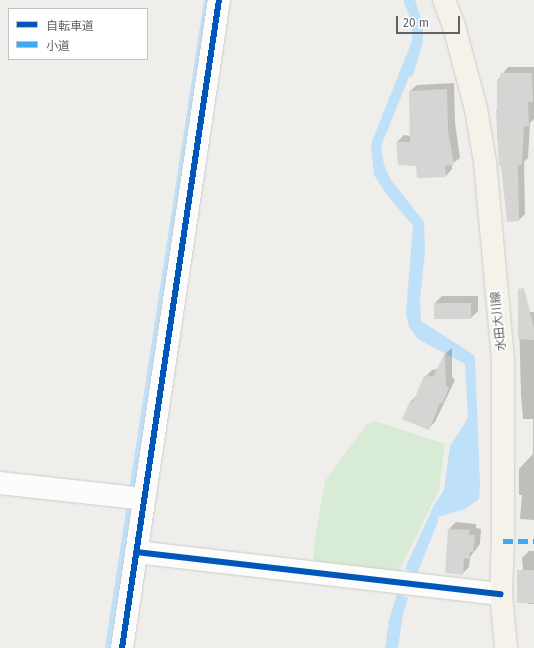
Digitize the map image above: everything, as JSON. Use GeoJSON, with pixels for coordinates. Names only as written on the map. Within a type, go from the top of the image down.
{"type":"FeatureCollection","features":[{"type":"Feature","properties":{"kind":"main road","name":"水田大川線"},"geometry":{"type":"LineString","coordinates":[[444,0],[454,26],[476,109],[485,162],[503,361],[503,541],[501,594],[506,648]]}},
{"type":"Feature","properties":{"kind":"street"},"geometry":{"type":"LineString","coordinates":[[122,648],[219,0]]}},
{"type":"Feature","properties":{"kind":"street"},"geometry":{"type":"LineString","coordinates":[[0,483],[144,499]]}},
{"type":"Feature","properties":{"kind":"street"},"geometry":{"type":"LineString","coordinates":[[136,552],[501,594]]}},
{"type":"Feature","properties":{"kind":"green space"},"geometry":{"type":"Polygon","coordinates":[[[375,421],[445,444],[439,490],[397,575],[313,563],[315,538],[325,481],[367,424],[375,421]]]}},
{"type":"Feature","properties":{"kind":"water"},"geometry":{"type":"Polygon","coordinates":[[[403,0],[415,0],[423,25],[423,42],[413,76],[409,77],[381,146],[384,165],[391,180],[424,222],[425,252],[420,300],[421,321],[474,355],[480,484],[479,499],[465,509],[438,517],[438,521],[417,574],[405,569],[433,507],[444,490],[450,446],[468,416],[465,364],[418,339],[409,327],[406,312],[413,226],[385,192],[374,175],[371,144],[412,41],[412,23],[403,0]]]}},
{"type":"Feature","properties":{"kind":"water"},"geometry":{"type":"Polygon","coordinates":[[[397,594],[408,598],[403,614],[398,648],[385,648],[389,620],[397,594]]]}},
{"type":"Feature","properties":{"kind":"building"},"geometry":{"type":"Polygon","coordinates":[[[500,73],[532,73],[533,102],[528,102],[529,126],[524,126],[522,165],[518,165],[519,221],[507,222],[501,166],[499,166],[496,110],[497,80],[500,80],[500,73]]]}},
{"type":"Feature","properties":{"kind":"building"},"geometry":{"type":"Polygon","coordinates":[[[447,89],[448,130],[454,165],[445,166],[446,177],[417,178],[416,166],[398,165],[396,142],[410,142],[409,91],[447,89]]]}},
{"type":"Feature","properties":{"kind":"building"},"geometry":{"type":"Polygon","coordinates":[[[524,288],[534,328],[534,340],[518,339],[518,289],[524,288]]]}},
{"type":"Feature","properties":{"kind":"building"},"geometry":{"type":"Polygon","coordinates":[[[434,303],[471,303],[471,319],[434,319],[434,303]]]}},
{"type":"Feature","properties":{"kind":"building"},"geometry":{"type":"Polygon","coordinates":[[[445,353],[446,385],[449,388],[442,404],[440,403],[429,430],[402,419],[410,401],[413,402],[424,376],[428,377],[428,375],[433,377],[445,353]]]}},
{"type":"Feature","properties":{"kind":"building"},"geometry":{"type":"Polygon","coordinates":[[[448,529],[470,530],[469,535],[475,535],[473,552],[470,552],[469,559],[464,558],[463,575],[445,573],[448,529]]]}},
{"type":"Feature","properties":{"kind":"building"},"geometry":{"type":"Polygon","coordinates":[[[517,570],[534,570],[534,603],[517,603],[517,570]]]}},
{"type":"Feature","properties":{"kind":"waterway"},"geometry":{"type":"LineString","coordinates":[[108,648],[207,0]]}},
{"type":"Feature","properties":{"kind":"marked path"},"geometry":{"type":"LineString","coordinates":[[503,541],[534,541]]}},
{"type":"Feature","properties":{"kind":"cycle path"},"geometry":{"type":"LineString","coordinates":[[122,648],[219,0]]}},
{"type":"Feature","properties":{"kind":"cycle path"},"geometry":{"type":"LineString","coordinates":[[136,552],[501,594]]}}]}
